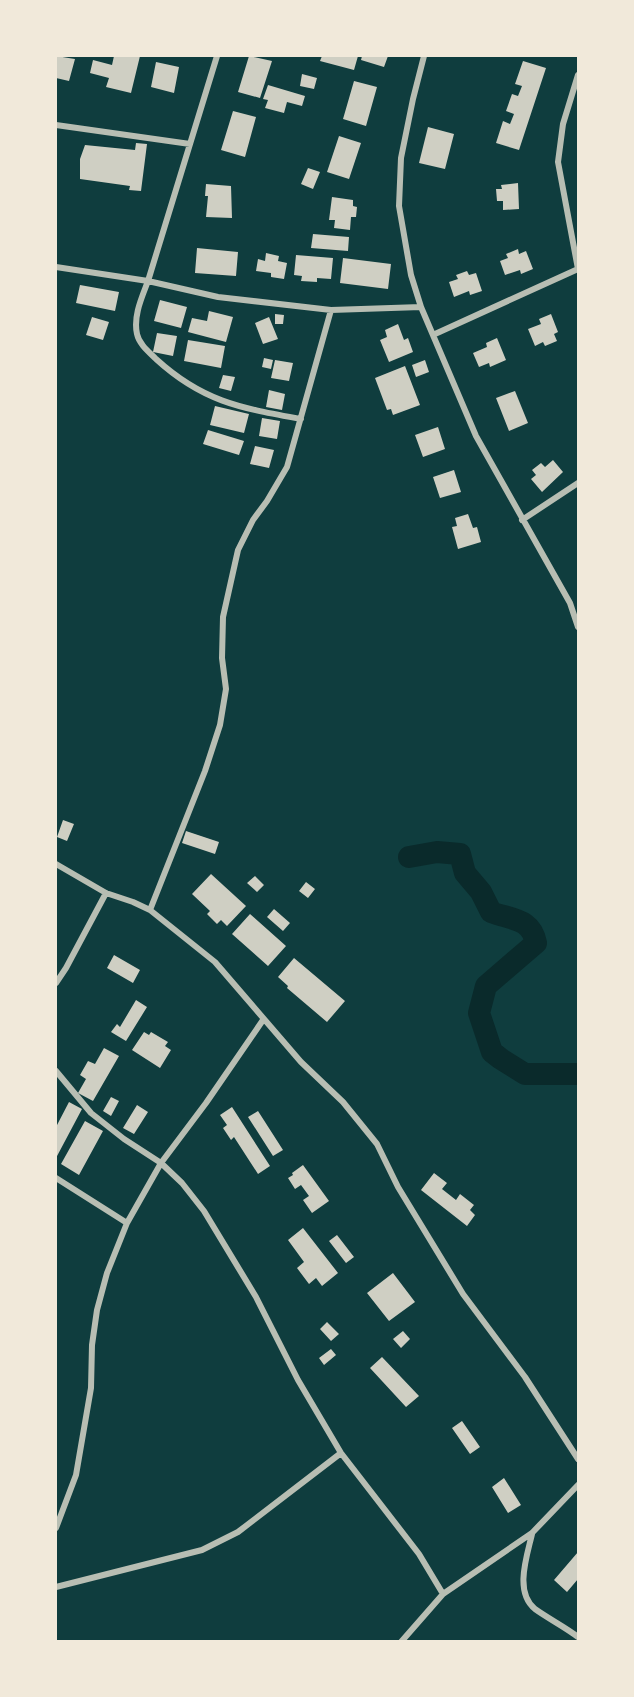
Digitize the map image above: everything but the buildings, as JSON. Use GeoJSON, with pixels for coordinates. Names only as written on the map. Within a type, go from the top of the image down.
{"type":"FeatureCollection","features":[{"type":"Feature","properties":{"kind":"street"},"geometry":{"type":"LineString","coordinates":[[217,56],[137,313],[137,335],[144,348],[165,367],[201,393],[240,408],[301,419]]}},
{"type":"Feature","properties":{"kind":"street"},"geometry":{"type":"LineString","coordinates":[[424,56],[402,158],[399,206],[411,275],[476,436],[570,603],[579,627]]}},
{"type":"Feature","properties":{"kind":"street"},"geometry":{"type":"LineString","coordinates":[[435,334],[578,269],[558,162],[563,124],[579,75]]}},
{"type":"Feature","properties":{"kind":"street"},"geometry":{"type":"LineString","coordinates":[[56,125],[190,144]]}},
{"type":"Feature","properties":{"kind":"street"},"geometry":{"type":"LineString","coordinates":[[56,267],[148,280],[218,297],[331,310],[422,307]]}},
{"type":"Feature","properties":{"kind":"street"},"geometry":{"type":"LineString","coordinates":[[150,910],[205,771],[220,725],[226,689],[223,672],[223,616],[238,550],[253,520],[287,467],[331,310]]}},
{"type":"Feature","properties":{"kind":"street"},"geometry":{"type":"LineString","coordinates":[[522,519],[579,483]]}},
{"type":"Feature","properties":{"kind":"street"},"geometry":{"type":"LineString","coordinates":[[570,603],[579,600]]}},
{"type":"Feature","properties":{"kind":"street"},"geometry":{"type":"LineString","coordinates":[[56,864],[106,893],[150,910],[215,962],[301,1062],[343,1102],[377,1144],[398,1187],[462,1294],[525,1377],[579,1459]]}},
{"type":"Feature","properties":{"kind":"street"},"geometry":{"type":"LineString","coordinates":[[56,983],[106,893]]}},
{"type":"Feature","properties":{"kind":"street"},"geometry":{"type":"LineString","coordinates":[[56,1528],[76,1475],[91,1388],[92,1345],[97,1310],[107,1273],[127,1223],[161,1163],[263,1020]]}},
{"type":"Feature","properties":{"kind":"street"},"geometry":{"type":"LineString","coordinates":[[56,1071],[91,1113],[124,1139],[161,1163],[182,1183],[204,1211],[256,1297],[298,1380],[341,1453],[419,1554],[443,1594]]}},
{"type":"Feature","properties":{"kind":"street"},"geometry":{"type":"LineString","coordinates":[[56,1178],[127,1223]]}},
{"type":"Feature","properties":{"kind":"street"},"geometry":{"type":"LineString","coordinates":[[56,1587],[202,1550],[238,1532],[341,1453]]}},
{"type":"Feature","properties":{"kind":"street"},"geometry":{"type":"LineString","coordinates":[[401,1641],[443,1594],[532,1533],[579,1485]]}},
{"type":"Feature","properties":{"kind":"street"},"geometry":{"type":"LineString","coordinates":[[532,1533],[523,1581],[524,1595],[534,1607],[579,1637]]}},
{"type":"Feature","properties":{"kind":"waterway"},"geometry":{"type":"LineString","coordinates":[[409,857],[437,852],[460,854],[465,873],[481,892],[491,912],[520,921],[530,929],[533,935],[536,943],[486,986],[479,1013],[492,1052],[525,1074],[578,1074]]}}]}
